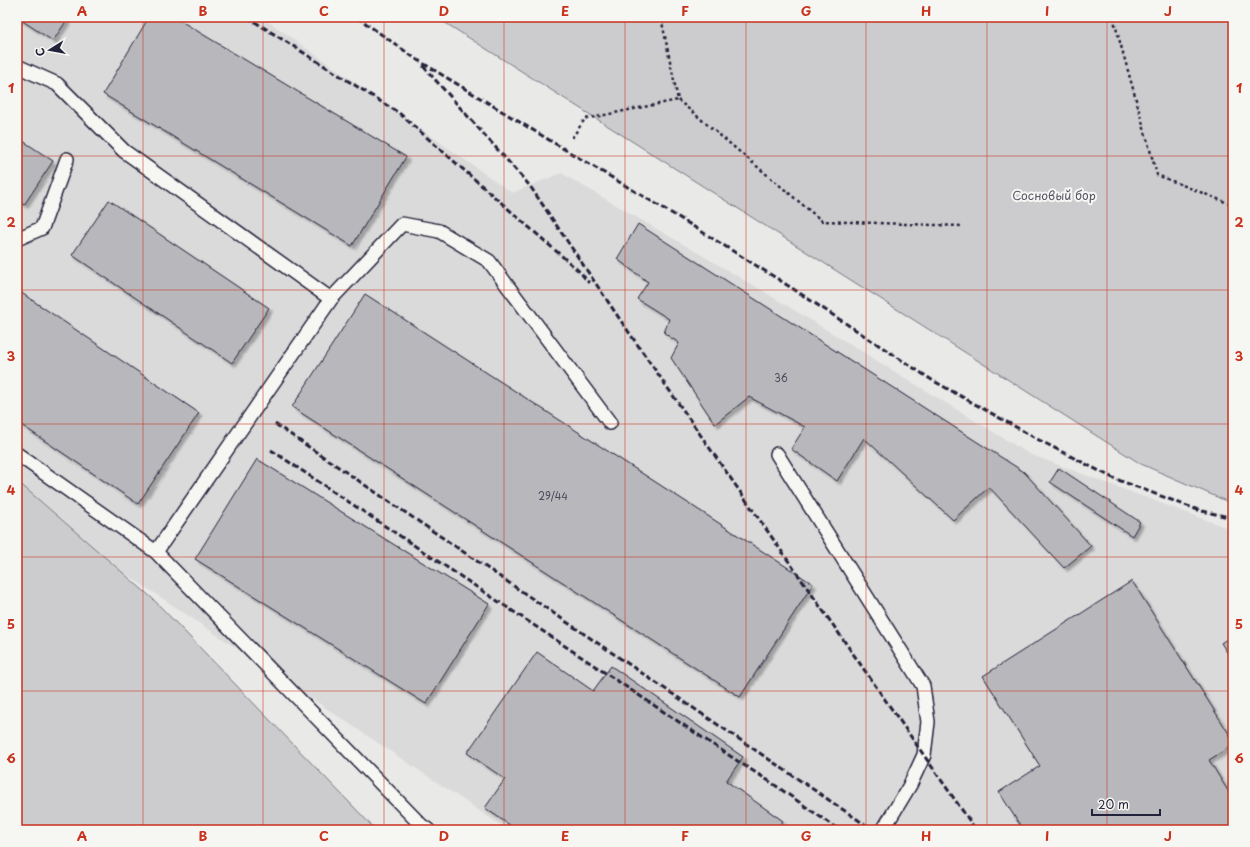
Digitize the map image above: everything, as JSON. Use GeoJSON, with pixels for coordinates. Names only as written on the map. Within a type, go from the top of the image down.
{"type":"FeatureCollection","features":[{"type":"Feature","properties":{"kind":"lane"},"geometry":{"type":"LineString","coordinates":[[17,66],[57,84],[124,151],[330,299]]}},
{"type":"Feature","properties":{"kind":"lane"},"geometry":{"type":"LineString","coordinates":[[17,239],[42,228],[67,159]]}},
{"type":"Feature","properties":{"kind":"lane"},"geometry":{"type":"LineString","coordinates":[[156,552],[330,299],[402,224],[438,231],[489,260],[610,424]]}},
{"type":"Feature","properties":{"kind":"lane"},"geometry":{"type":"LineString","coordinates":[[17,454],[156,552],[422,826],[428,830]]}},
{"type":"Feature","properties":{"kind":"lane"},"geometry":{"type":"LineString","coordinates":[[777,454],[923,686],[928,722],[924,755],[910,785],[883,830]]}},
{"type":"Feature","properties":{"kind":"path"},"geometry":{"type":"LineString","coordinates":[[661,17],[678,100],[822,221],[962,226]]}},
{"type":"Feature","properties":{"kind":"path"},"geometry":{"type":"LineString","coordinates":[[1113,17],[1157,175],[1233,205]]}},
{"type":"Feature","properties":{"kind":"path"},"geometry":{"type":"LineString","coordinates":[[572,138],[585,119],[678,100]]}},
{"type":"Feature","properties":{"kind":"shaded area"},"geometry":{"type":"Polygon","coordinates":[[[17,17],[262,17],[512,193],[561,173],[763,291],[1029,454],[1233,530],[1233,830],[508,830],[17,501],[17,17]]]}},
{"type":"Feature","properties":{"kind":"green space","name":"Сосновый бор"},"geometry":{"type":"Polygon","coordinates":[[[436,17],[703,17],[704,21],[729,17],[1233,17],[1233,504],[1141,464],[436,17]]]}},
{"type":"Feature","properties":{"kind":"green space"},"geometry":{"type":"Polygon","coordinates":[[[17,481],[152,598],[376,830],[17,830],[17,481]]]}},
{"type":"Feature","properties":{"kind":"building"},"geometry":{"type":"Polygon","coordinates":[[[17,17],[69,17],[53,41],[18,18],[17,20],[17,17]]]}},
{"type":"Feature","properties":{"kind":"building"},"geometry":{"type":"Polygon","coordinates":[[[149,17],[174,17],[406,157],[352,246],[103,94],[149,17]]]}},
{"type":"Feature","properties":{"kind":"building"},"geometry":{"type":"Polygon","coordinates":[[[17,137],[53,161],[24,205],[17,200],[17,137]]]}},
{"type":"Feature","properties":{"kind":"building"},"geometry":{"type":"Polygon","coordinates":[[[109,200],[269,308],[232,363],[72,255],[109,200]]]}},
{"type":"Feature","properties":{"kind":"building"},"geometry":{"type":"Polygon","coordinates":[[[638,224],[1024,472],[1091,546],[1064,568],[989,487],[953,520],[864,438],[837,481],[791,449],[805,427],[749,397],[715,424],[671,358],[679,343],[664,333],[669,319],[637,299],[648,282],[617,259],[638,224]]]}},
{"type":"Feature","properties":{"kind":"building"},"geometry":{"type":"Polygon","coordinates":[[[17,290],[199,413],[138,504],[17,422],[17,290]]]}},
{"type":"Feature","properties":{"kind":"building"},"geometry":{"type":"Polygon","coordinates":[[[365,294],[813,584],[740,697],[292,407],[365,294]]]}},
{"type":"Feature","properties":{"kind":"building"},"geometry":{"type":"Polygon","coordinates":[[[257,459],[489,604],[426,704],[195,559],[257,459]]]}},
{"type":"Feature","properties":{"kind":"building"},"geometry":{"type":"Polygon","coordinates":[[[1059,468],[1140,522],[1132,536],[1050,482],[1059,468]]]}},
{"type":"Feature","properties":{"kind":"building"},"geometry":{"type":"Polygon","coordinates":[[[1132,581],[1233,740],[1233,745],[1209,760],[1233,799],[1233,830],[1023,830],[999,792],[1040,766],[983,676],[1132,581]]]}},
{"type":"Feature","properties":{"kind":"building"},"geometry":{"type":"Polygon","coordinates":[[[1233,635],[1233,661],[1221,643],[1233,635]]]}},
{"type":"Feature","properties":{"kind":"building"},"geometry":{"type":"Polygon","coordinates":[[[537,652],[593,691],[611,666],[743,757],[726,781],[783,821],[777,830],[517,830],[485,808],[505,779],[467,753],[537,652]]]}},
{"type":"Feature","properties":{"kind":"railway"},"geometry":{"type":"LineString","coordinates":[[247,17],[399,113],[580,272],[589,283]]}},
{"type":"Feature","properties":{"kind":"railway"},"geometry":{"type":"LineString","coordinates":[[357,17],[416,59],[683,220],[781,281],[932,380],[1039,440],[1113,478],[1198,510],[1233,518]]}},
{"type":"Feature","properties":{"kind":"railway"},"geometry":{"type":"LineString","coordinates":[[423,66],[530,186],[621,321],[976,830]]}},
{"type":"Feature","properties":{"kind":"railway"},"geometry":{"type":"LineString","coordinates":[[275,424],[873,830]]}},
{"type":"Feature","properties":{"kind":"railway"},"geometry":{"type":"LineString","coordinates":[[271,450],[769,781],[839,830]]}}]}
